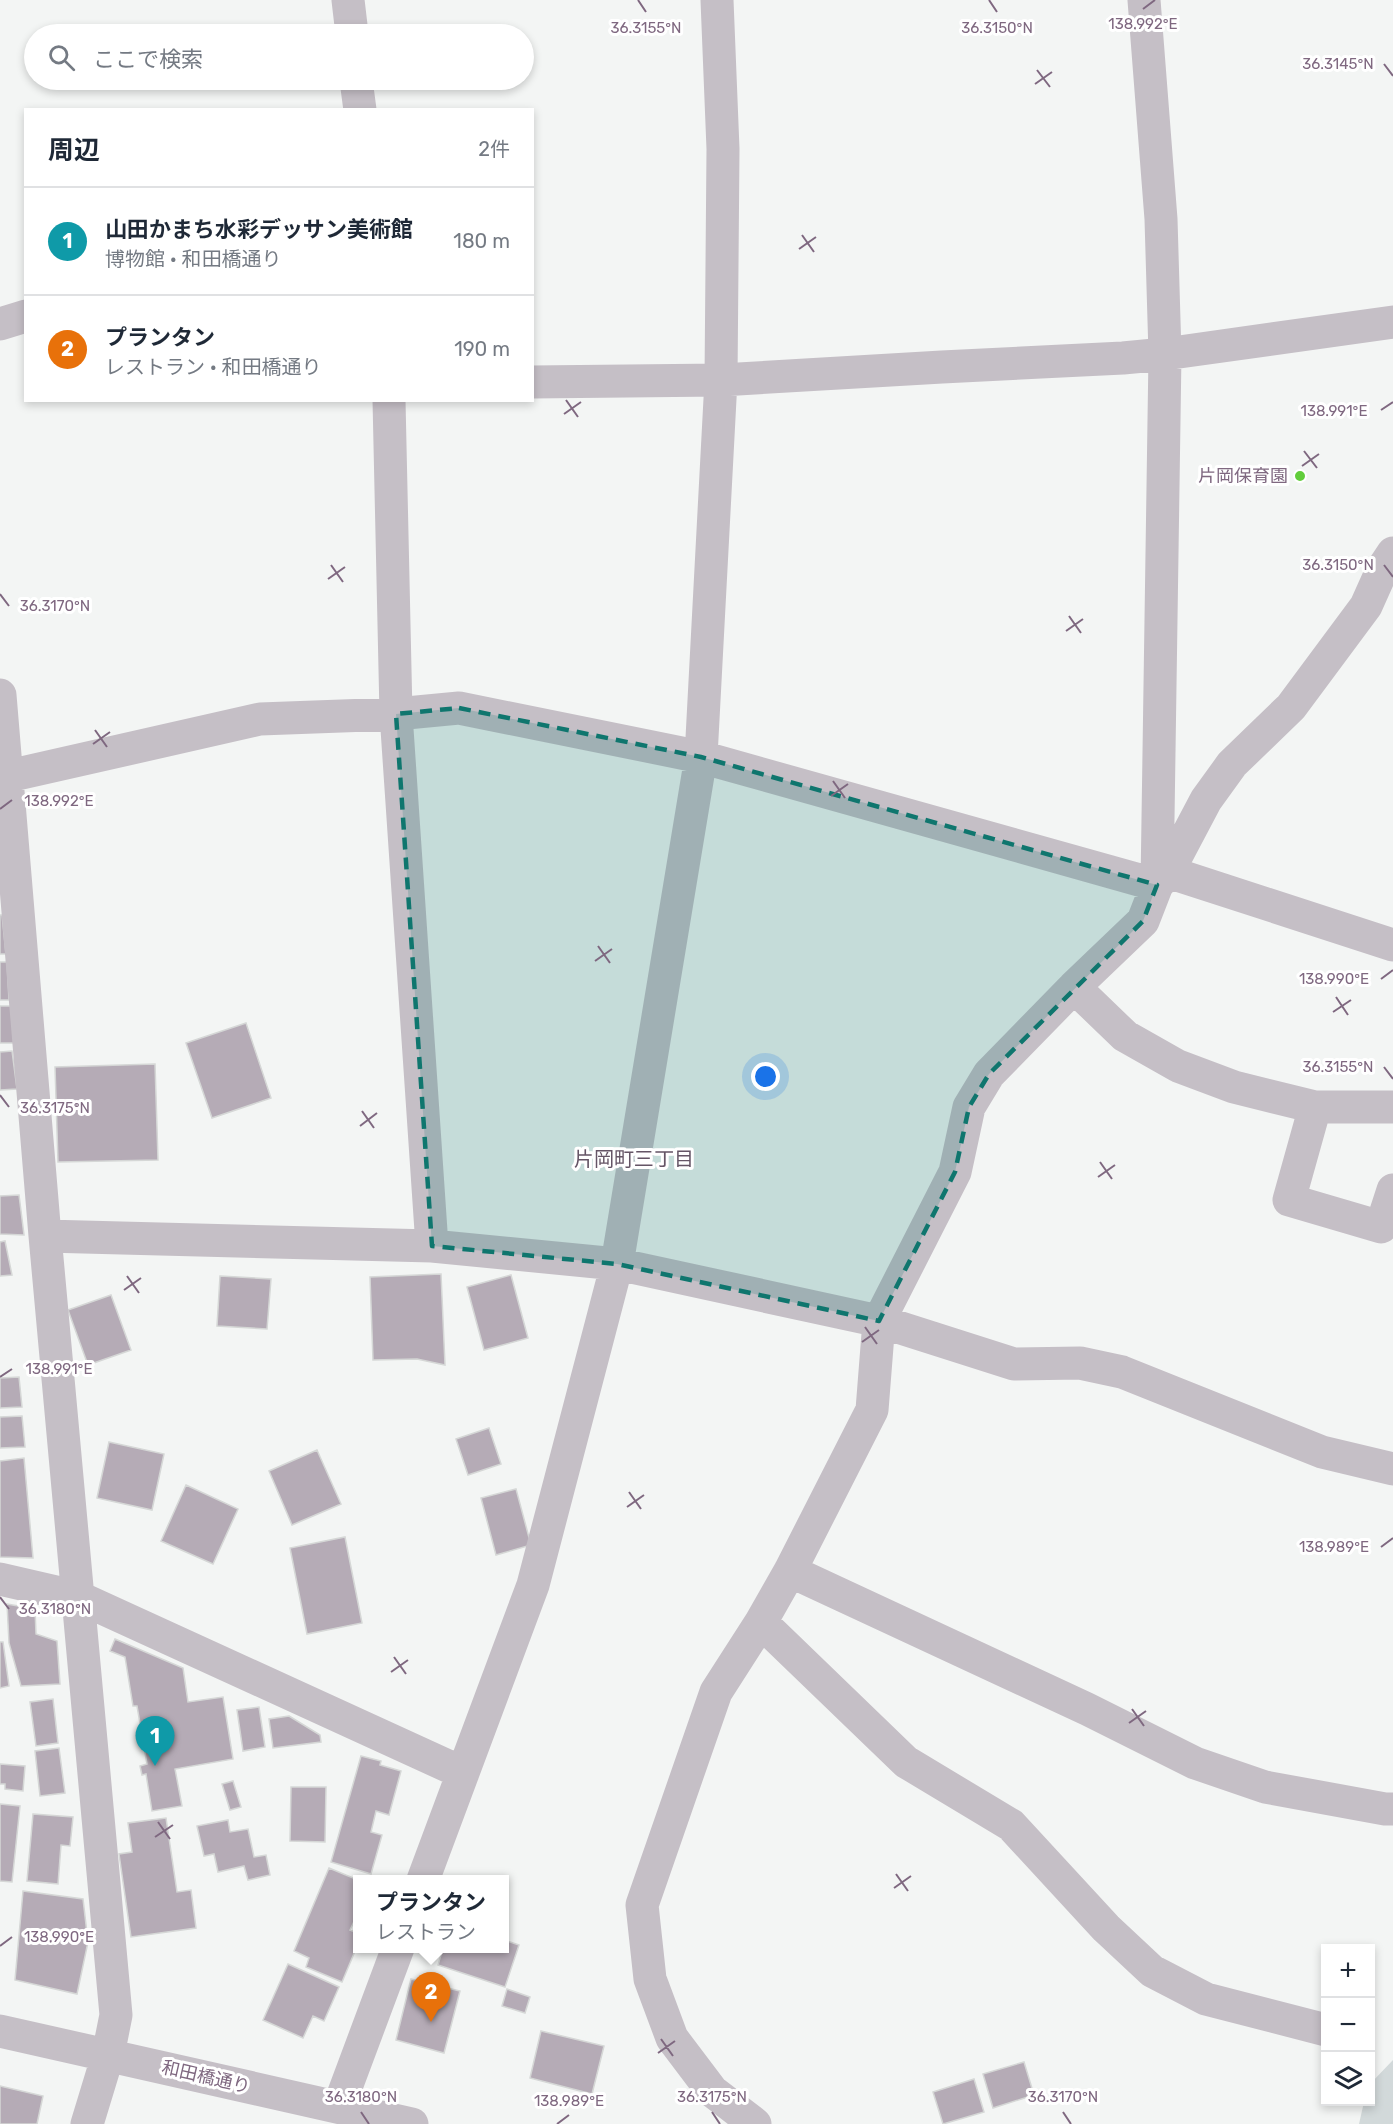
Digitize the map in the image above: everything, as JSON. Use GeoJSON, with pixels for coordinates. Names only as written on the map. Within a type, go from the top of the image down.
{"type":"FeatureCollection","features":[{"type":"Feature","properties":{"kind":"street"},"geometry":{"type":"LineString","coordinates":[[348,0],[351,24]]}},
{"type":"Feature","properties":{"kind":"street"},"geometry":{"type":"LineString","coordinates":[[425,1875],[533,1585],[617,1264],[701,757],[721,380],[723,149],[717,0]]}},
{"type":"Feature","properties":{"kind":"street"},"geometry":{"type":"LineString","coordinates":[[1144,0],[1161,219],[1164,354],[1163,878]]}},
{"type":"Feature","properties":{"kind":"street"},"geometry":{"type":"LineString","coordinates":[[0,324],[24,317]]}},
{"type":"Feature","properties":{"kind":"street"},"geometry":{"type":"LineString","coordinates":[[534,382],[721,380],[1164,354],[1393,322]]}},
{"type":"Feature","properties":{"kind":"street"},"geometry":{"type":"LineString","coordinates":[[389,402],[396,714],[432,1246]]}},
{"type":"Feature","properties":{"kind":"street"},"geometry":{"type":"LineString","coordinates":[[755,2124],[712,2091],[672,2038],[650,1979],[642,1905],[716,1692],[761,1622],[790,1571],[872,1410],[879,1321],[955,1172],[969,1107],[989,1074],[1074,987],[1143,921],[1163,878],[1206,800],[1232,764],[1291,707],[1366,606],[1383,568],[1393,553]]}},
{"type":"Feature","properties":{"kind":"street"},"geometry":{"type":"LineString","coordinates":[[0,695],[4,777],[116,2014],[108,2055],[87,2124]]}},
{"type":"Feature","properties":{"kind":"street"},"geometry":{"type":"LineString","coordinates":[[4,777],[260,719],[396,714],[459,708],[701,757],[1163,878],[1393,945]]}},
{"type":"Feature","properties":{"kind":"street"},"geometry":{"type":"LineString","coordinates":[[1074,987],[1125,1036],[1178,1066],[1234,1087],[1315,1107],[1393,1107]]}},
{"type":"Feature","properties":{"kind":"street"},"geometry":{"type":"LineString","coordinates":[[1315,1107],[1289,1200],[1381,1227],[1393,1190]]}},
{"type":"Feature","properties":{"kind":"street"},"geometry":{"type":"LineString","coordinates":[[45,1236],[432,1246],[617,1264],[879,1321],[1014,1364],[1080,1363],[1122,1372],[1322,1452],[1393,1469]]}},
{"type":"Feature","properties":{"kind":"street"},"geometry":{"type":"LineString","coordinates":[[790,1571],[1087,1709],[1195,1763],[1265,1787],[1393,1809]]}},
{"type":"Feature","properties":{"kind":"street"},"geometry":{"type":"LineString","coordinates":[[0,1579],[78,1597],[463,1773]]}},
{"type":"Feature","properties":{"kind":"street"},"geometry":{"type":"LineString","coordinates":[[761,1622],[906,1762],[1011,1825],[1106,1928],[1152,1971],[1206,1999],[1321,2029]]}},
{"type":"Feature","properties":{"kind":"street"},"geometry":{"type":"LineString","coordinates":[[339,2106],[396,1953]]}},
{"type":"Feature","properties":{"kind":"street","name":"和田橋通り"},"geometry":{"type":"LineString","coordinates":[[0,2031],[412,2124]]}},
{"type":"Feature","properties":{"kind":"highlighted area"},"geometry":{"type":"Polygon","coordinates":[[[459,708],[701,757],[1157,885],[1143,921],[989,1074],[969,1107],[955,1172],[879,1321],[617,1264],[432,1246],[396,714],[459,708]]]}},
{"type":"Feature","properties":{"kind":"shaded area"},"geometry":{"type":"Polygon","coordinates":[[[1393,2060],[1393,2124],[1359,2124],[1363,2106],[1375,2106],[1375,2079],[1393,2060]]]}},
{"type":"Feature","properties":{"kind":"building"},"geometry":{"type":"Polygon","coordinates":[[[0,915],[2,915],[6,954],[0,954],[0,915]]]}},
{"type":"Feature","properties":{"kind":"building"},"geometry":{"type":"Polygon","coordinates":[[[0,962],[7,962],[9,1000],[0,1000],[0,962]]]}},
{"type":"Feature","properties":{"kind":"building"},"geometry":{"type":"Polygon","coordinates":[[[0,1006],[12,1006],[14,1043],[0,1043],[0,1006]]]}},
{"type":"Feature","properties":{"kind":"building"},"geometry":{"type":"Polygon","coordinates":[[[246,1023],[271,1098],[212,1118],[186,1043],[246,1023]]]}},
{"type":"Feature","properties":{"kind":"building"},"geometry":{"type":"Polygon","coordinates":[[[12,1051],[17,1089],[0,1090],[0,1052],[12,1051]]]}},
{"type":"Feature","properties":{"kind":"building"},"geometry":{"type":"Polygon","coordinates":[[[155,1064],[158,1160],[58,1162],[55,1067],[155,1064]]]}},
{"type":"Feature","properties":{"kind":"building"},"geometry":{"type":"Polygon","coordinates":[[[19,1195],[24,1235],[0,1234],[0,1196],[19,1195]]]}},
{"type":"Feature","properties":{"kind":"building"},"geometry":{"type":"Polygon","coordinates":[[[5,1241],[12,1275],[0,1276],[0,1242],[5,1241]]]}},
{"type":"Feature","properties":{"kind":"building"},"geometry":{"type":"Polygon","coordinates":[[[441,1274],[445,1365],[417,1359],[373,1360],[370,1277],[441,1274]]]}},
{"type":"Feature","properties":{"kind":"building"},"geometry":{"type":"Polygon","coordinates":[[[511,1275],[528,1338],[484,1350],[467,1287],[511,1275]]]}},
{"type":"Feature","properties":{"kind":"building"},"geometry":{"type":"Polygon","coordinates":[[[220,1276],[271,1279],[267,1329],[217,1326],[220,1276]]]}},
{"type":"Feature","properties":{"kind":"building"},"geometry":{"type":"Polygon","coordinates":[[[111,1295],[131,1350],[88,1365],[68,1310],[111,1295]]]}},
{"type":"Feature","properties":{"kind":"building"},"geometry":{"type":"Polygon","coordinates":[[[19,1377],[22,1407],[0,1408],[0,1378],[19,1377]]]}},
{"type":"Feature","properties":{"kind":"building"},"geometry":{"type":"Polygon","coordinates":[[[22,1416],[25,1447],[0,1448],[0,1417],[22,1416]]]}},
{"type":"Feature","properties":{"kind":"building"},"geometry":{"type":"Polygon","coordinates":[[[489,1428],[501,1464],[468,1475],[456,1439],[489,1428]]]}},
{"type":"Feature","properties":{"kind":"building"},"geometry":{"type":"Polygon","coordinates":[[[109,1442],[164,1454],[152,1510],[97,1498],[109,1442]]]}},
{"type":"Feature","properties":{"kind":"building"},"geometry":{"type":"Polygon","coordinates":[[[317,1450],[341,1504],[292,1525],[269,1471],[317,1450]]]}},
{"type":"Feature","properties":{"kind":"building"},"geometry":{"type":"Polygon","coordinates":[[[24,1458],[33,1558],[0,1557],[0,1461],[24,1458]]]}},
{"type":"Feature","properties":{"kind":"building"},"geometry":{"type":"Polygon","coordinates":[[[186,1485],[238,1509],[213,1564],[161,1541],[186,1485]]]}},
{"type":"Feature","properties":{"kind":"building"},"geometry":{"type":"Polygon","coordinates":[[[516,1489],[531,1545],[496,1555],[481,1498],[516,1489]]]}},
{"type":"Feature","properties":{"kind":"building"},"geometry":{"type":"Polygon","coordinates":[[[345,1537],[362,1623],[307,1634],[290,1548],[345,1537]]]}},
{"type":"Feature","properties":{"kind":"building"},"geometry":{"type":"Polygon","coordinates":[[[7,1604],[35,1609],[36,1634],[57,1641],[60,1684],[21,1686],[9,1643],[7,1604]]]}},
{"type":"Feature","properties":{"kind":"building"},"geometry":{"type":"Polygon","coordinates":[[[115,1639],[183,1668],[188,1702],[223,1697],[233,1759],[175,1769],[182,1806],[152,1811],[146,1774],[142,1775],[140,1766],[147,1764],[137,1706],[133,1706],[125,1657],[110,1651],[115,1639]]]}},
{"type":"Feature","properties":{"kind":"building"},"geometry":{"type":"Polygon","coordinates":[[[0,1642],[3,1642],[9,1686],[0,1688],[0,1642]]]}},
{"type":"Feature","properties":{"kind":"building"},"geometry":{"type":"Polygon","coordinates":[[[53,1699],[58,1743],[36,1746],[30,1702],[53,1699]]]}},
{"type":"Feature","properties":{"kind":"building"},"geometry":{"type":"Polygon","coordinates":[[[259,1707],[265,1747],[243,1751],[237,1710],[259,1707]]]}},
{"type":"Feature","properties":{"kind":"building"},"geometry":{"type":"Polygon","coordinates":[[[289,1716],[320,1735],[321,1742],[273,1748],[269,1719],[289,1716]]]}},
{"type":"Feature","properties":{"kind":"building"},"geometry":{"type":"Polygon","coordinates":[[[59,1748],[65,1793],[40,1796],[35,1751],[59,1748]]]}},
{"type":"Feature","properties":{"kind":"building"},"geometry":{"type":"Polygon","coordinates":[[[361,1756],[381,1761],[380,1765],[401,1771],[389,1815],[376,1811],[371,1832],[382,1835],[371,1874],[331,1862],[361,1756]]]}},
{"type":"Feature","properties":{"kind":"building"},"geometry":{"type":"Polygon","coordinates":[[[0,1764],[25,1766],[23,1791],[5,1789],[5,1784],[0,1784],[0,1764]]]}},
{"type":"Feature","properties":{"kind":"building"},"geometry":{"type":"Polygon","coordinates":[[[233,1781],[241,1807],[230,1810],[222,1784],[233,1781]]]}},
{"type":"Feature","properties":{"kind":"building"},"geometry":{"type":"Polygon","coordinates":[[[291,1787],[326,1787],[325,1842],[290,1841],[291,1787]]]}},
{"type":"Feature","properties":{"kind":"building"},"geometry":{"type":"Polygon","coordinates":[[[0,1804],[20,1806],[12,1882],[0,1881],[0,1804]]]}},
{"type":"Feature","properties":{"kind":"building"},"geometry":{"type":"Polygon","coordinates":[[[33,1814],[73,1817],[70,1846],[61,1845],[58,1884],[27,1881],[33,1814]]]}},
{"type":"Feature","properties":{"kind":"building"},"geometry":{"type":"Polygon","coordinates":[[[166,1818],[177,1892],[191,1890],[196,1928],[131,1937],[119,1854],[132,1852],[128,1823],[166,1818]]]}},
{"type":"Feature","properties":{"kind":"building"},"geometry":{"type":"Polygon","coordinates":[[[228,1820],[230,1832],[248,1829],[254,1857],[266,1855],[270,1875],[248,1880],[244,1866],[218,1872],[214,1854],[204,1856],[197,1826],[228,1820]]]}},
{"type":"Feature","properties":{"kind":"building"},"geometry":{"type":"Polygon","coordinates":[[[329,1868],[353,1878],[353,1924],[350,1930],[353,1931],[354,1953],[342,1982],[306,1967],[309,1958],[294,1951],[329,1868]]]}},
{"type":"Feature","properties":{"kind":"building"},"geometry":{"type":"Polygon","coordinates":[[[23,1891],[83,1899],[88,1942],[77,1994],[15,1980],[23,1891]]]}},
{"type":"Feature","properties":{"kind":"building"},"geometry":{"type":"Polygon","coordinates":[[[509,1942],[519,1945],[505,1987],[438,1965],[442,1953],[509,1953],[509,1942]]]}},
{"type":"Feature","properties":{"kind":"building"},"geometry":{"type":"Polygon","coordinates":[[[288,1964],[339,1987],[324,2021],[313,2016],[303,2038],[263,2020],[288,1964]]]}},
{"type":"Feature","properties":{"kind":"building"},"geometry":{"type":"Polygon","coordinates":[[[411,1979],[460,1991],[444,2053],[396,2040],[411,1979]]]}},
{"type":"Feature","properties":{"kind":"building"},"geometry":{"type":"Polygon","coordinates":[[[507,1989],[530,1997],[525,2013],[502,2006],[507,1989]]]}},
{"type":"Feature","properties":{"kind":"building"},"geometry":{"type":"Polygon","coordinates":[[[541,2031],[604,2046],[592,2094],[530,2078],[541,2031]]]}},
{"type":"Feature","properties":{"kind":"building"},"geometry":{"type":"Polygon","coordinates":[[[1024,2062],[1034,2095],[993,2108],[983,2074],[1024,2062]]]}},
{"type":"Feature","properties":{"kind":"building"},"geometry":{"type":"Polygon","coordinates":[[[974,2079],[984,2112],[943,2124],[933,2092],[974,2079]]]}},
{"type":"Feature","properties":{"kind":"building"},"geometry":{"type":"Polygon","coordinates":[[[0,2086],[43,2096],[37,2124],[0,2124],[0,2086]]]}},
{"type":"Feature","properties":{"kind":"place","name":"片岡保育園"},"geometry":{"type":"Point","coordinates":[1300,476]}},
{"type":"Feature","properties":{"kind":"place","name":"山田かまち水彩デッサン美術館"},"geometry":{"type":"Point","coordinates":[155,1766]}},
{"type":"Feature","properties":{"kind":"place","name":"プランタン"},"geometry":{"type":"Point","coordinates":[431,2022]}},
{"type":"Feature","properties":{"kind":"district","name":"片岡町三丁目"},"geometry":{"type":"Point","coordinates":[634,1159]}}]}
